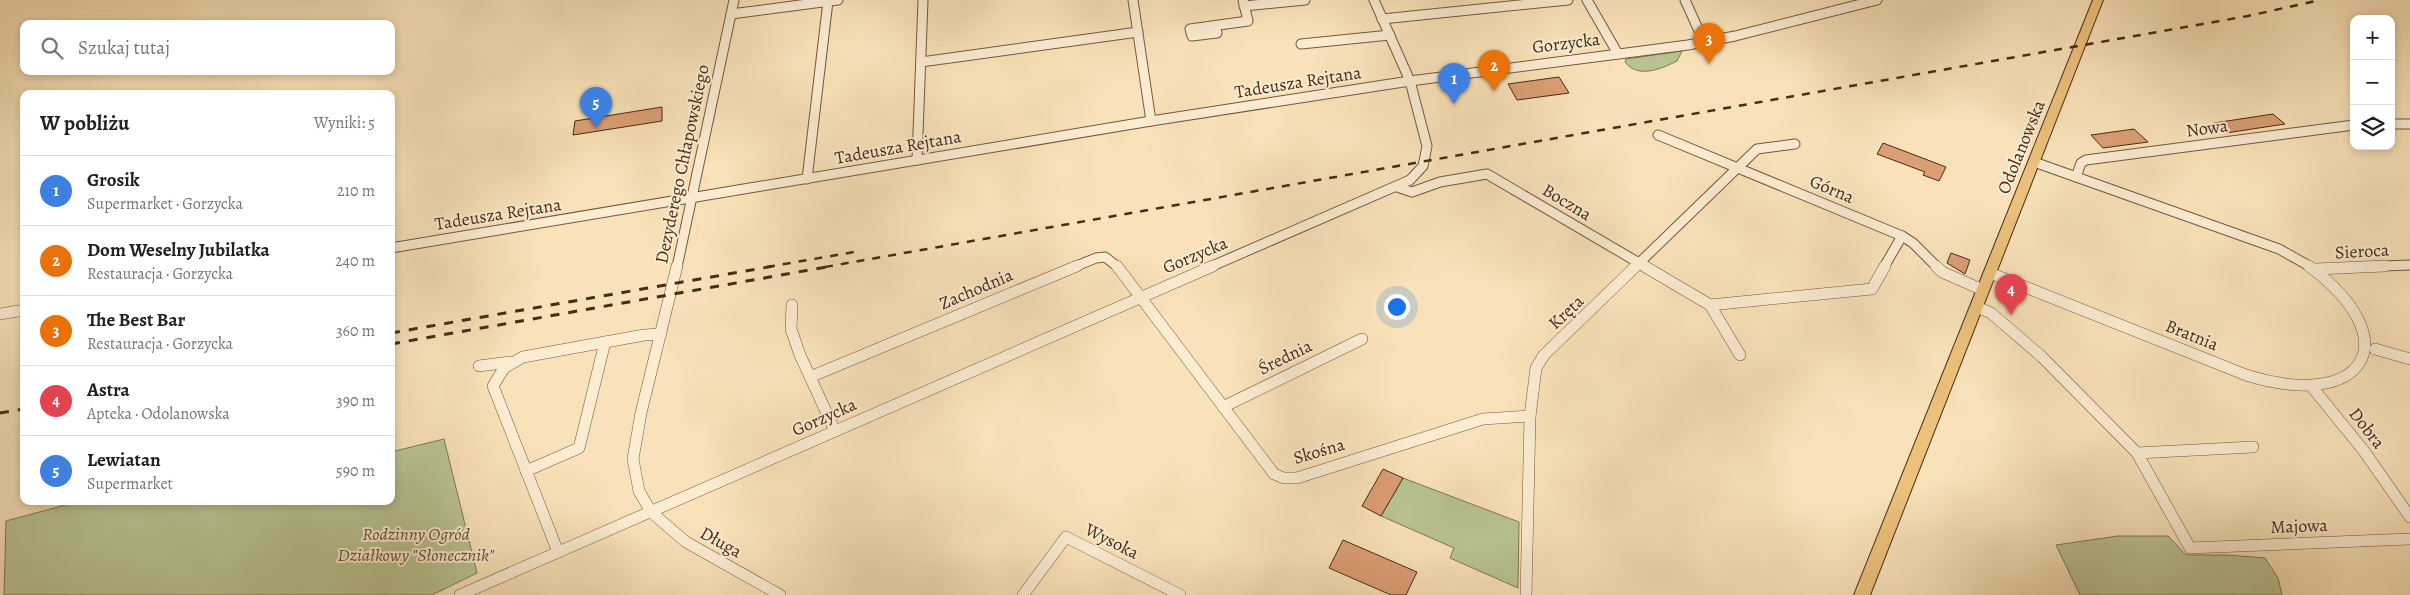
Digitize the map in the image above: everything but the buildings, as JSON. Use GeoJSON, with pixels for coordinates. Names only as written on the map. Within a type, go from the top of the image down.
{"type":"FeatureCollection","features":[{"type":"Feature","properties":{"kind":"main road","name":"Odolanowska"},"geometry":{"type":"LineString","coordinates":[[1862,595],[2098,0]]}},
{"type":"Feature","properties":{"kind":"street","name":"Dezyderego Chłapowskiego"},"geometry":{"type":"LineString","coordinates":[[651,512],[637,484],[633,459],[641,413],[693,198],[734,0]]}},
{"type":"Feature","properties":{"kind":"street"},"geometry":{"type":"LineString","coordinates":[[731,14],[838,0]]}},
{"type":"Feature","properties":{"kind":"street"},"geometry":{"type":"LineString","coordinates":[[917,160],[923,0]]}},
{"type":"Feature","properties":{"kind":"street"},"geometry":{"type":"LineString","coordinates":[[1133,0],[1151,121]]}},
{"type":"Feature","properties":{"kind":"street"},"geometry":{"type":"LineString","coordinates":[[1215,26],[1248,21],[1244,3],[1305,0]]}},
{"type":"Feature","properties":{"kind":"street"},"geometry":{"type":"LineString","coordinates":[[1374,0],[1410,81]]}},
{"type":"Feature","properties":{"kind":"street"},"geometry":{"type":"LineString","coordinates":[[1382,19],[1568,0]]}},
{"type":"Feature","properties":{"kind":"street"},"geometry":{"type":"LineString","coordinates":[[1587,0],[1618,54]]}},
{"type":"Feature","properties":{"kind":"street"},"geometry":{"type":"LineString","coordinates":[[1684,0],[1704,42]]}},
{"type":"Feature","properties":{"kind":"street","name":"Gorzycka"},"geometry":{"type":"LineString","coordinates":[[460,595],[1397,187],[1419,173],[1428,157],[1410,81],[1704,42],[1877,0]]}},
{"type":"Feature","properties":{"kind":"street"},"geometry":{"type":"LineString","coordinates":[[807,179],[828,2]]}},
{"type":"Feature","properties":{"kind":"street"},"geometry":{"type":"LineString","coordinates":[[921,62],[1032,45],[1138,32]]}},
{"type":"Feature","properties":{"kind":"street"},"geometry":{"type":"LineString","coordinates":[[1301,44],[1390,35]]}},
{"type":"Feature","properties":{"kind":"street","name":"Tadeusza Rejtana"},"geometry":{"type":"LineString","coordinates":[[395,247],[1151,121],[1410,81]]}},
{"type":"Feature","properties":{"kind":"street"},"geometry":{"type":"LineString","coordinates":[[2395,124],[2410,124]]}},
{"type":"Feature","properties":{"kind":"street","name":"Nowa"},"geometry":{"type":"LineString","coordinates":[[2076,177],[2081,163],[2086,160],[2350,126]]}},
{"type":"Feature","properties":{"kind":"street","name":"Górna"},"geometry":{"type":"LineString","coordinates":[[1658,135],[1902,236],[1913,243],[1942,272],[1983,290]]}},
{"type":"Feature","properties":{"kind":"street","name":"Kręta"},"geometry":{"type":"LineString","coordinates":[[1526,595],[1530,416],[1536,368],[1544,355],[1757,149],[1795,144]]}},
{"type":"Feature","properties":{"kind":"street"},"geometry":{"type":"LineString","coordinates":[[2034,162],[2279,249],[2316,269],[2339,286],[2359,309],[2371,330],[2375,349],[2410,359]]}},
{"type":"Feature","properties":{"kind":"street","name":"Boczna"},"geometry":{"type":"LineString","coordinates":[[1397,187],[1412,192],[1440,182],[1487,174],[1710,305],[1740,355]]}},
{"type":"Feature","properties":{"kind":"street"},"geometry":{"type":"LineString","coordinates":[[1710,305],[1872,289],[1902,236]]}},
{"type":"Feature","properties":{"kind":"street","name":"Zachodnia"},"geometry":{"type":"LineString","coordinates":[[810,377],[1096,258],[1110,258],[1142,298]]}},
{"type":"Feature","properties":{"kind":"street","name":"Sieroca"},"geometry":{"type":"LineString","coordinates":[[2316,269],[2410,265]]}},
{"type":"Feature","properties":{"kind":"street","name":"Bratnia"},"geometry":{"type":"LineString","coordinates":[[1990,273],[2258,380],[2312,387],[2339,382],[2356,375],[2369,362],[2375,349]]}},
{"type":"Feature","properties":{"kind":"street","name":"Skośna"},"geometry":{"type":"LineString","coordinates":[[1142,298],[1274,474],[1284,478],[1297,478],[1483,418],[1530,416]]}},
{"type":"Feature","properties":{"kind":"street"},"geometry":{"type":"LineString","coordinates":[[792,305],[791,329],[810,377],[835,431]]}},
{"type":"Feature","properties":{"kind":"street"},"geometry":{"type":"LineString","coordinates":[[1977,307],[1991,313],[2042,357],[2137,453],[2253,447]]}},
{"type":"Feature","properties":{"kind":"street"},"geometry":{"type":"LineString","coordinates":[[0,314],[20,311]]}},
{"type":"Feature","properties":{"kind":"street"},"geometry":{"type":"LineString","coordinates":[[479,366],[511,362],[605,342],[661,334]]}},
{"type":"Feature","properties":{"kind":"street","name":"Średnia"},"geometry":{"type":"LineString","coordinates":[[1223,407],[1362,339]]}},
{"type":"Feature","properties":{"kind":"street"},"geometry":{"type":"LineString","coordinates":[[526,471],[579,448],[605,342]]}},
{"type":"Feature","properties":{"kind":"street"},"geometry":{"type":"LineString","coordinates":[[511,362],[496,375],[493,386],[558,552]]}},
{"type":"Feature","properties":{"kind":"street","name":"Dobra"},"geometry":{"type":"LineString","coordinates":[[2312,387],[2364,451],[2410,517]]}},
{"type":"Feature","properties":{"kind":"street","name":"Majowa"},"geometry":{"type":"LineString","coordinates":[[2137,453],[2190,548],[2410,539]]}},
{"type":"Feature","properties":{"kind":"street","name":"Długa"},"geometry":{"type":"LineString","coordinates":[[651,512],[664,526],[686,542],[780,595]]}},
{"type":"Feature","properties":{"kind":"street","name":"Wysoka"},"geometry":{"type":"LineString","coordinates":[[1023,595],[1066,537],[1180,595]]}},
{"type":"Feature","properties":{"kind":"green space"},"geometry":{"type":"Polygon","coordinates":[[[1682,51],[1677,61],[1650,71],[1636,70],[1625,62],[1626,59],[1682,51]]]}},
{"type":"Feature","properties":{"kind":"green space","name":"Rodzinny Ogród Działkowy \"Słonecznik\""},"geometry":{"type":"Polygon","coordinates":[[[444,439],[477,573],[432,595],[4,595],[6,521],[65,505],[395,505],[395,451],[444,439]]]}},
{"type":"Feature","properties":{"kind":"green space"},"geometry":{"type":"Polygon","coordinates":[[[1403,478],[1519,522],[1518,588],[1450,558],[1454,548],[1381,516],[1403,478]]]}},
{"type":"Feature","properties":{"kind":"green space"},"geometry":{"type":"Polygon","coordinates":[[[2118,536],[2168,536],[2186,555],[2227,555],[2265,558],[2278,578],[2282,595],[2080,595],[2056,545],[2118,536]]]}},
{"type":"Feature","properties":{"kind":"railway"},"geometry":{"type":"LineString","coordinates":[[825,267],[2248,16],[2320,0]]}},
{"type":"Feature","properties":{"kind":"railway"},"geometry":{"type":"LineString","coordinates":[[767,267],[860,251]]}},
{"type":"Feature","properties":{"kind":"railway"},"geometry":{"type":"LineString","coordinates":[[395,332],[774,266]]}},
{"type":"Feature","properties":{"kind":"railway"},"geometry":{"type":"LineString","coordinates":[[395,343],[832,266]]}},
{"type":"Feature","properties":{"kind":"railway"},"geometry":{"type":"LineString","coordinates":[[0,413],[20,410]]}},
{"type":"Feature","properties":{"kind":"place","name":"The Best Bar"},"geometry":{"type":"Point","coordinates":[1709,64]}},
{"type":"Feature","properties":{"kind":"place","name":"Dom Weselny Jubilatka"},"geometry":{"type":"Point","coordinates":[1494,91]}},
{"type":"Feature","properties":{"kind":"place","name":"Grosik"},"geometry":{"type":"Point","coordinates":[1454,104]}},
{"type":"Feature","properties":{"kind":"place","name":"Lewiatan"},"geometry":{"type":"Point","coordinates":[596,128]}},
{"type":"Feature","properties":{"kind":"place","name":"Astra"},"geometry":{"type":"Point","coordinates":[2011,315]}}]}
